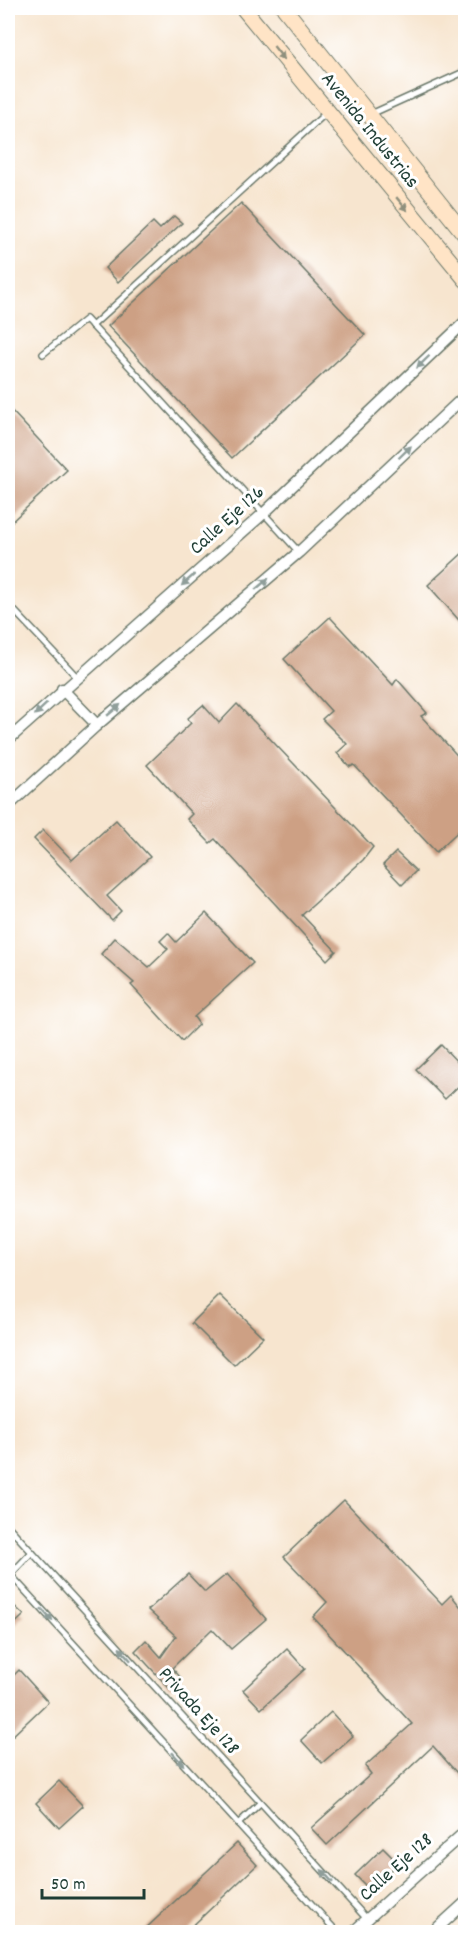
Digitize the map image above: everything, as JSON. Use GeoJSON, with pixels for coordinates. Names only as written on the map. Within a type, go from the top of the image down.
{"type":"FeatureCollection","features":[{"type":"Feature","properties":{"kind":"main road","name":"Avenida Industrias"},"geometry":{"type":"LineString","coordinates":[[243,8],[326,113],[465,280]]}},
{"type":"Feature","properties":{"kind":"main road","name":"Avenida Industrias"},"geometry":{"type":"LineString","coordinates":[[284,8],[465,236]]}},
{"type":"Feature","properties":{"kind":"street","name":"Calle Eje 126"},"geometry":{"type":"LineString","coordinates":[[8,740],[76,676],[264,513],[465,321]]}},
{"type":"Feature","properties":{"kind":"street"},"geometry":{"type":"LineString","coordinates":[[8,806],[97,725],[299,552],[465,394]]}},
{"type":"Feature","properties":{"kind":"street"},"geometry":{"type":"LineString","coordinates":[[62,689],[97,725]]}},
{"type":"Feature","properties":{"kind":"street","name":"Calle Eje 128"},"geometry":{"type":"LineString","coordinates":[[353,1932],[465,1831]]}},
{"type":"Feature","properties":{"kind":"street"},"geometry":{"type":"LineString","coordinates":[[433,1932],[465,1902]]}},
{"type":"Feature","properties":{"kind":"lane"},"geometry":{"type":"LineString","coordinates":[[369,115],[465,71]]}},
{"type":"Feature","properties":{"kind":"lane"},"geometry":{"type":"LineString","coordinates":[[92,326],[326,113]]}},
{"type":"Feature","properties":{"kind":"lane"},"geometry":{"type":"LineString","coordinates":[[43,354],[86,319],[299,552]]}},
{"type":"Feature","properties":{"kind":"lane"},"geometry":{"type":"LineString","coordinates":[[8,604],[76,676]]}},
{"type":"Feature","properties":{"kind":"lane","name":"Privada Eje 128"},"geometry":{"type":"LineString","coordinates":[[8,1526],[367,1919]]}},
{"type":"Feature","properties":{"kind":"lane"},"geometry":{"type":"LineString","coordinates":[[32,1552],[9,1573],[337,1932]]}},
{"type":"Feature","properties":{"kind":"lane"},"geometry":{"type":"LineString","coordinates":[[238,1824],[260,1803]]}},
{"type":"Feature","properties":{"kind":"building"},"geometry":{"type":"Polygon","coordinates":[[[241,203],[365,335],[232,458],[108,326],[241,203]]]}},
{"type":"Feature","properties":{"kind":"building"},"geometry":{"type":"Polygon","coordinates":[[[174,216],[182,223],[118,282],[105,268],[153,222],[160,229],[174,216]]]}},
{"type":"Feature","properties":{"kind":"building"},"geometry":{"type":"Polygon","coordinates":[[[8,407],[67,470],[8,525],[8,407]]]}},
{"type":"Feature","properties":{"kind":"building"},"geometry":{"type":"Polygon","coordinates":[[[465,551],[465,627],[428,585],[465,551]]]}},
{"type":"Feature","properties":{"kind":"building"},"geometry":{"type":"Polygon","coordinates":[[[330,617],[393,685],[397,679],[427,713],[421,716],[465,764],[465,825],[436,852],[354,765],[350,767],[337,753],[347,744],[322,719],[331,711],[284,659],[330,617]]]}},
{"type":"Feature","properties":{"kind":"building"},"geometry":{"type":"Polygon","coordinates":[[[237,704],[373,847],[363,860],[302,915],[336,951],[327,960],[215,839],[210,843],[187,819],[192,814],[147,765],[191,723],[187,719],[203,705],[219,723],[237,704]]]}},
{"type":"Feature","properties":{"kind":"building"},"geometry":{"type":"Polygon","coordinates":[[[116,820],[150,857],[107,896],[121,911],[112,920],[34,839],[43,830],[72,860],[116,820]]]}},
{"type":"Feature","properties":{"kind":"building"},"geometry":{"type":"Polygon","coordinates":[[[396,852],[416,871],[402,885],[383,865],[396,852]]]}},
{"type":"Feature","properties":{"kind":"building"},"geometry":{"type":"Polygon","coordinates":[[[206,913],[253,963],[194,1017],[199,1024],[182,1041],[131,985],[134,983],[101,954],[115,938],[149,967],[168,949],[160,941],[168,933],[176,942],[206,913]]]}},
{"type":"Feature","properties":{"kind":"building"},"geometry":{"type":"Polygon","coordinates":[[[441,1045],[465,1070],[465,1080],[445,1099],[416,1069],[441,1045]]]}},
{"type":"Feature","properties":{"kind":"building"},"geometry":{"type":"Polygon","coordinates":[[[220,1295],[263,1337],[234,1365],[192,1323],[220,1295]]]}},
{"type":"Feature","properties":{"kind":"building"},"geometry":{"type":"Polygon","coordinates":[[[344,1500],[442,1604],[451,1595],[465,1612],[465,1782],[433,1746],[327,1845],[311,1828],[371,1774],[365,1766],[412,1724],[313,1617],[327,1602],[284,1557],[344,1500]]]}},
{"type":"Feature","properties":{"kind":"building"},"geometry":{"type":"Polygon","coordinates":[[[188,1574],[205,1592],[227,1574],[266,1619],[231,1649],[212,1629],[172,1668],[181,1678],[170,1689],[135,1651],[146,1640],[161,1657],[176,1636],[148,1610],[188,1574]]]}},
{"type":"Feature","properties":{"kind":"building"},"geometry":{"type":"Polygon","coordinates":[[[8,1600],[24,1615],[8,1630],[8,1600]]]}},
{"type":"Feature","properties":{"kind":"building"},"geometry":{"type":"Polygon","coordinates":[[[287,1649],[305,1669],[261,1709],[243,1690],[287,1649]]]}},
{"type":"Feature","properties":{"kind":"building"},"geometry":{"type":"Polygon","coordinates":[[[19,1670],[48,1702],[8,1740],[8,1681],[19,1670]]]}},
{"type":"Feature","properties":{"kind":"building"},"geometry":{"type":"Polygon","coordinates":[[[331,1712],[353,1736],[322,1763],[301,1740],[331,1712]]]}},
{"type":"Feature","properties":{"kind":"building"},"geometry":{"type":"Polygon","coordinates":[[[59,1781],[83,1806],[59,1828],[36,1803],[59,1781]]]}},
{"type":"Feature","properties":{"kind":"building"},"geometry":{"type":"Polygon","coordinates":[[[237,1843],[257,1865],[186,1932],[142,1932],[237,1843]]]}},
{"type":"Feature","properties":{"kind":"building"},"geometry":{"type":"Polygon","coordinates":[[[383,1848],[398,1863],[370,1890],[355,1875],[383,1848]]]}}]}
